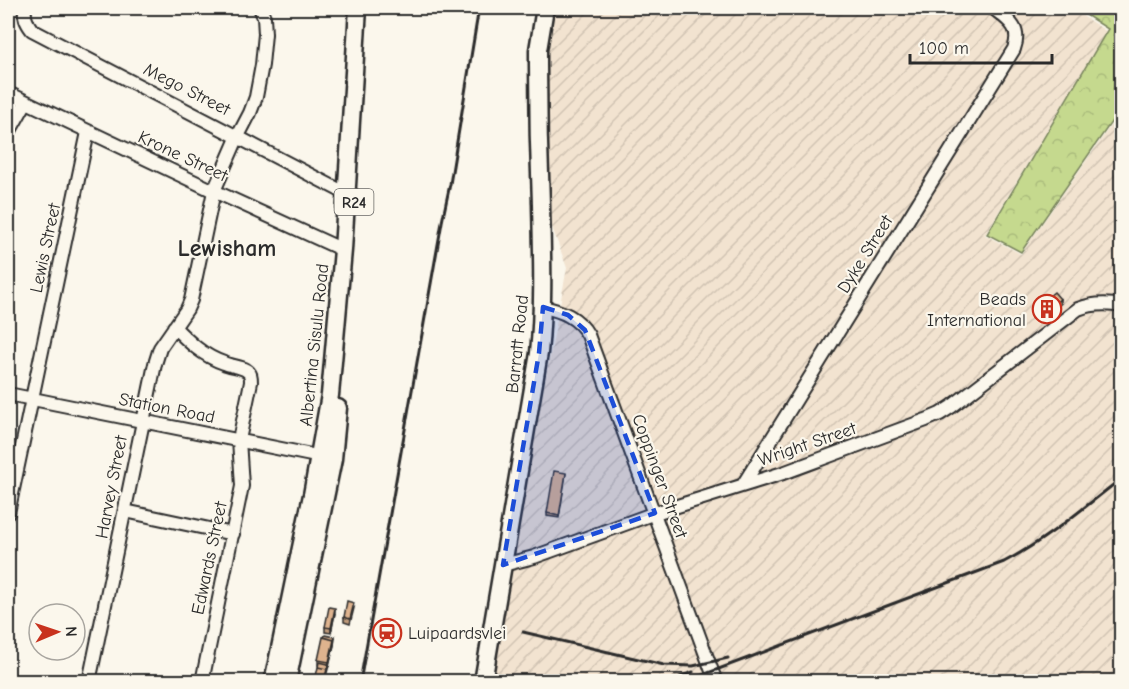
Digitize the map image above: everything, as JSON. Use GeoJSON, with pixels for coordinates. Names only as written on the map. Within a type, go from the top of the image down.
{"type":"FeatureCollection","features":[{"type":"Feature","properties":{"kind":"main road","name":"Albertina Sisulu Road"},"geometry":{"type":"LineString","coordinates":[[273,681],[294,613],[326,458],[351,253],[358,8]]}},
{"type":"Feature","properties":{"kind":"main road","name":"Albertina Sisulu Road"},"geometry":{"type":"LineString","coordinates":[[326,458],[330,395],[351,195],[365,8]]}},
{"type":"Feature","properties":{"kind":"main road","name":"Barratt Road"},"geometry":{"type":"LineString","coordinates":[[483,681],[539,353],[543,307],[538,50],[545,8]]}},
{"type":"Feature","properties":{"kind":"main road","name":"Albertina Sisulu Road"},"geometry":{"type":"LineString","coordinates":[[287,681],[294,613]]}},
{"type":"Feature","properties":{"kind":"street","name":"Mego Street"},"geometry":{"type":"LineString","coordinates":[[25,8],[24,17],[32,30],[351,195]]}},
{"type":"Feature","properties":{"kind":"street","name":"Harvey Street"},"geometry":{"type":"LineString","coordinates":[[89,681],[155,364],[160,348],[188,309],[214,191],[256,97],[265,34],[264,17],[260,8]]}},
{"type":"Feature","properties":{"kind":"street","name":"Dyke Street"},"geometry":{"type":"LineString","coordinates":[[743,485],[1014,49],[1017,34],[1010,23],[993,8]]}},
{"type":"Feature","properties":{"kind":"street","name":"Krone Street"},"geometry":{"type":"LineString","coordinates":[[8,93],[344,250]]}},
{"type":"Feature","properties":{"kind":"street"},"geometry":{"type":"LineString","coordinates":[[8,134],[26,102]]}},
{"type":"Feature","properties":{"kind":"street","name":"Lewis Street"},"geometry":{"type":"LineString","coordinates":[[8,513],[88,132]]}},
{"type":"Feature","properties":{"kind":"street","name":"Wright Street"},"geometry":{"type":"LineString","coordinates":[[503,565],[534,557],[655,513],[836,454],[940,414],[1078,309],[1104,303],[1122,306]]}},
{"type":"Feature","properties":{"kind":"street","name":"Coppinger Street"},"geometry":{"type":"LineString","coordinates":[[543,307],[568,315],[585,330],[716,681]]}},
{"type":"Feature","properties":{"kind":"street","name":"Edwards Street"},"geometry":{"type":"LineString","coordinates":[[174,327],[189,343],[210,357],[249,371],[251,375],[239,440],[242,486],[202,681]]}},
{"type":"Feature","properties":{"kind":"street","name":"Station Road"},"geometry":{"type":"LineString","coordinates":[[8,394],[326,458]]}},
{"type":"Feature","properties":{"kind":"street"},"geometry":{"type":"LineString","coordinates":[[125,511],[233,534]]}},
{"type":"Feature","properties":{"kind":"highlighted area"},"geometry":{"type":"Polygon","coordinates":[[[543,307],[568,315],[585,330],[655,513],[503,565],[539,353],[543,307]]]}},
{"type":"Feature","properties":{"kind":"shaded area"},"geometry":{"type":"Polygon","coordinates":[[[553,8],[1070,8],[1106,31],[985,235],[1021,254],[1121,111],[1121,681],[491,682],[510,563],[567,268],[549,219],[546,42],[553,8]]]}},
{"type":"Feature","properties":{"kind":"green space"},"geometry":{"type":"Polygon","coordinates":[[[1075,8],[1121,8],[1121,108],[1021,252],[987,234],[1108,29],[1075,8]]]}},
{"type":"Feature","properties":{"kind":"building"},"geometry":{"type":"Polygon","coordinates":[[[1054,292],[1060,299],[1040,315],[1035,308],[1054,292]]]}},
{"type":"Feature","properties":{"kind":"building"},"geometry":{"type":"Polygon","coordinates":[[[554,471],[566,473],[559,516],[547,513],[554,471]]]}},
{"type":"Feature","properties":{"kind":"building"},"geometry":{"type":"Polygon","coordinates":[[[347,601],[354,603],[350,619],[344,617],[347,601]]]}},
{"type":"Feature","properties":{"kind":"building"},"geometry":{"type":"Polygon","coordinates":[[[329,607],[335,608],[331,628],[325,627],[329,607]]]}},
{"type":"Feature","properties":{"kind":"building"},"geometry":{"type":"Polygon","coordinates":[[[325,635],[335,637],[334,640],[324,637],[325,635]]]}},
{"type":"Feature","properties":{"kind":"building"},"geometry":{"type":"Polygon","coordinates":[[[323,637],[334,640],[329,662],[318,660],[323,637]]]}},
{"type":"Feature","properties":{"kind":"building"},"geometry":{"type":"Polygon","coordinates":[[[319,662],[328,664],[327,671],[327,669],[318,667],[319,662]]]}},
{"type":"Feature","properties":{"kind":"building"},"geometry":{"type":"Polygon","coordinates":[[[318,667],[327,669],[324,681],[315,681],[318,667]]]}},
{"type":"Feature","properties":{"kind":"railway"},"geometry":{"type":"LineString","coordinates":[[360,682],[450,184],[479,8]]}},
{"type":"Feature","properties":{"kind":"railway"},"geometry":{"type":"LineString","coordinates":[[684,682],[1004,562],[1050,533],[1122,478]]}},
{"type":"Feature","properties":{"kind":"railway"},"geometry":{"type":"LineString","coordinates":[[523,632],[664,665],[693,666],[728,658]]}},
{"type":"Feature","properties":{"kind":"railway"},"geometry":{"type":"LineString","coordinates":[[667,682],[693,672]]}},
{"type":"Feature","properties":{"kind":"place","name":"Beads International"},"geometry":{"type":"Point","coordinates":[1047,309]}},
{"type":"Feature","properties":{"kind":"place","name":"Luipaardsvlei"},"geometry":{"type":"Point","coordinates":[387,633]}},
{"type":"Feature","properties":{"kind":"district","name":"Lewisham"},"geometry":{"type":"Point","coordinates":[227,248]}}]}
